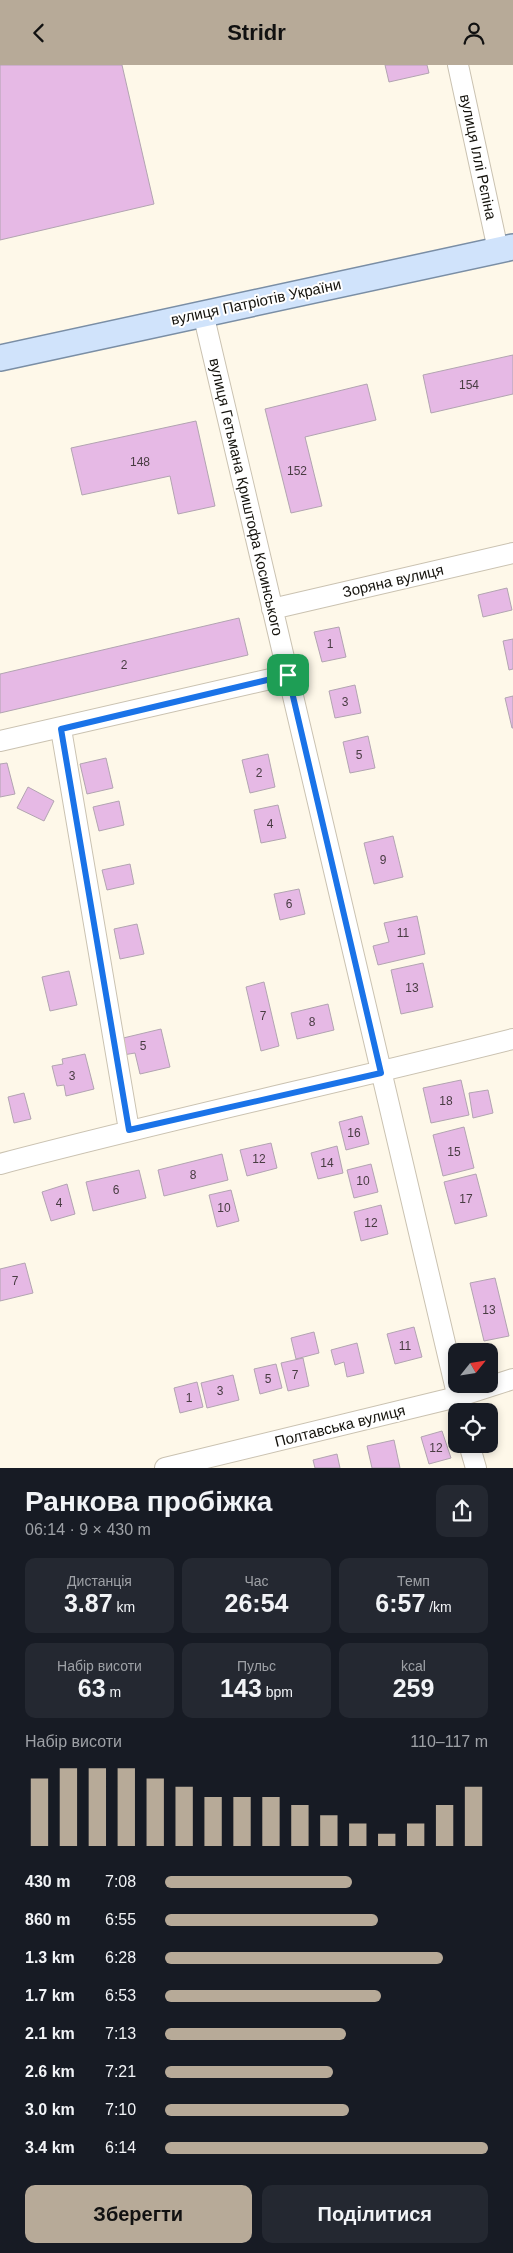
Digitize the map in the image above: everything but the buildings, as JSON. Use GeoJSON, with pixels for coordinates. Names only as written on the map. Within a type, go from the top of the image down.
{"type":"FeatureCollection","features":[{"type":"Feature","properties":{"kind":"main road","name":"вулиця Патріотів України"},"geometry":{"type":"LineString","coordinates":[[0,358],[506,248]]}},
{"type":"Feature","properties":{"kind":"street","name":"вулиця Іллі Рєпіна"},"geometry":{"type":"LineString","coordinates":[[458,65],[506,248]]}},
{"type":"Feature","properties":{"kind":"street","name":"вулиця Гетьмана Криштофа Косинського"},"geometry":{"type":"LineString","coordinates":[[203,313],[459,1403]]}},
{"type":"Feature","properties":{"kind":"street","name":"Зоряна вулиця"},"geometry":{"type":"LineString","coordinates":[[272,609],[513,553]]}},
{"type":"Feature","properties":{"kind":"street"},"geometry":{"type":"LineString","coordinates":[[0,741],[61,729],[288,675]]}},
{"type":"Feature","properties":{"kind":"street"},"geometry":{"type":"LineString","coordinates":[[61,729],[129,1130]]}},
{"type":"Feature","properties":{"kind":"street"},"geometry":{"type":"LineString","coordinates":[[0,1164],[129,1130],[381,1073],[513,1039]]}},
{"type":"Feature","properties":{"kind":"street","name":"Полтавська вулиця"},"geometry":{"type":"LineString","coordinates":[[461,1403],[513,1379]]}},
{"type":"Feature","properties":{"kind":"street","name":"Полтавська вулиця"},"geometry":{"type":"LineString","coordinates":[[165,1468],[448,1406]]}},
{"type":"Feature","properties":{"kind":"street"},"geometry":{"type":"LineString","coordinates":[[472,1453],[476,1468]]}},
{"type":"Feature","properties":{"kind":"route"},"geometry":{"type":"LineString","coordinates":[[288,675],[381,1073],[129,1130],[61,729],[288,675]]}}]}
